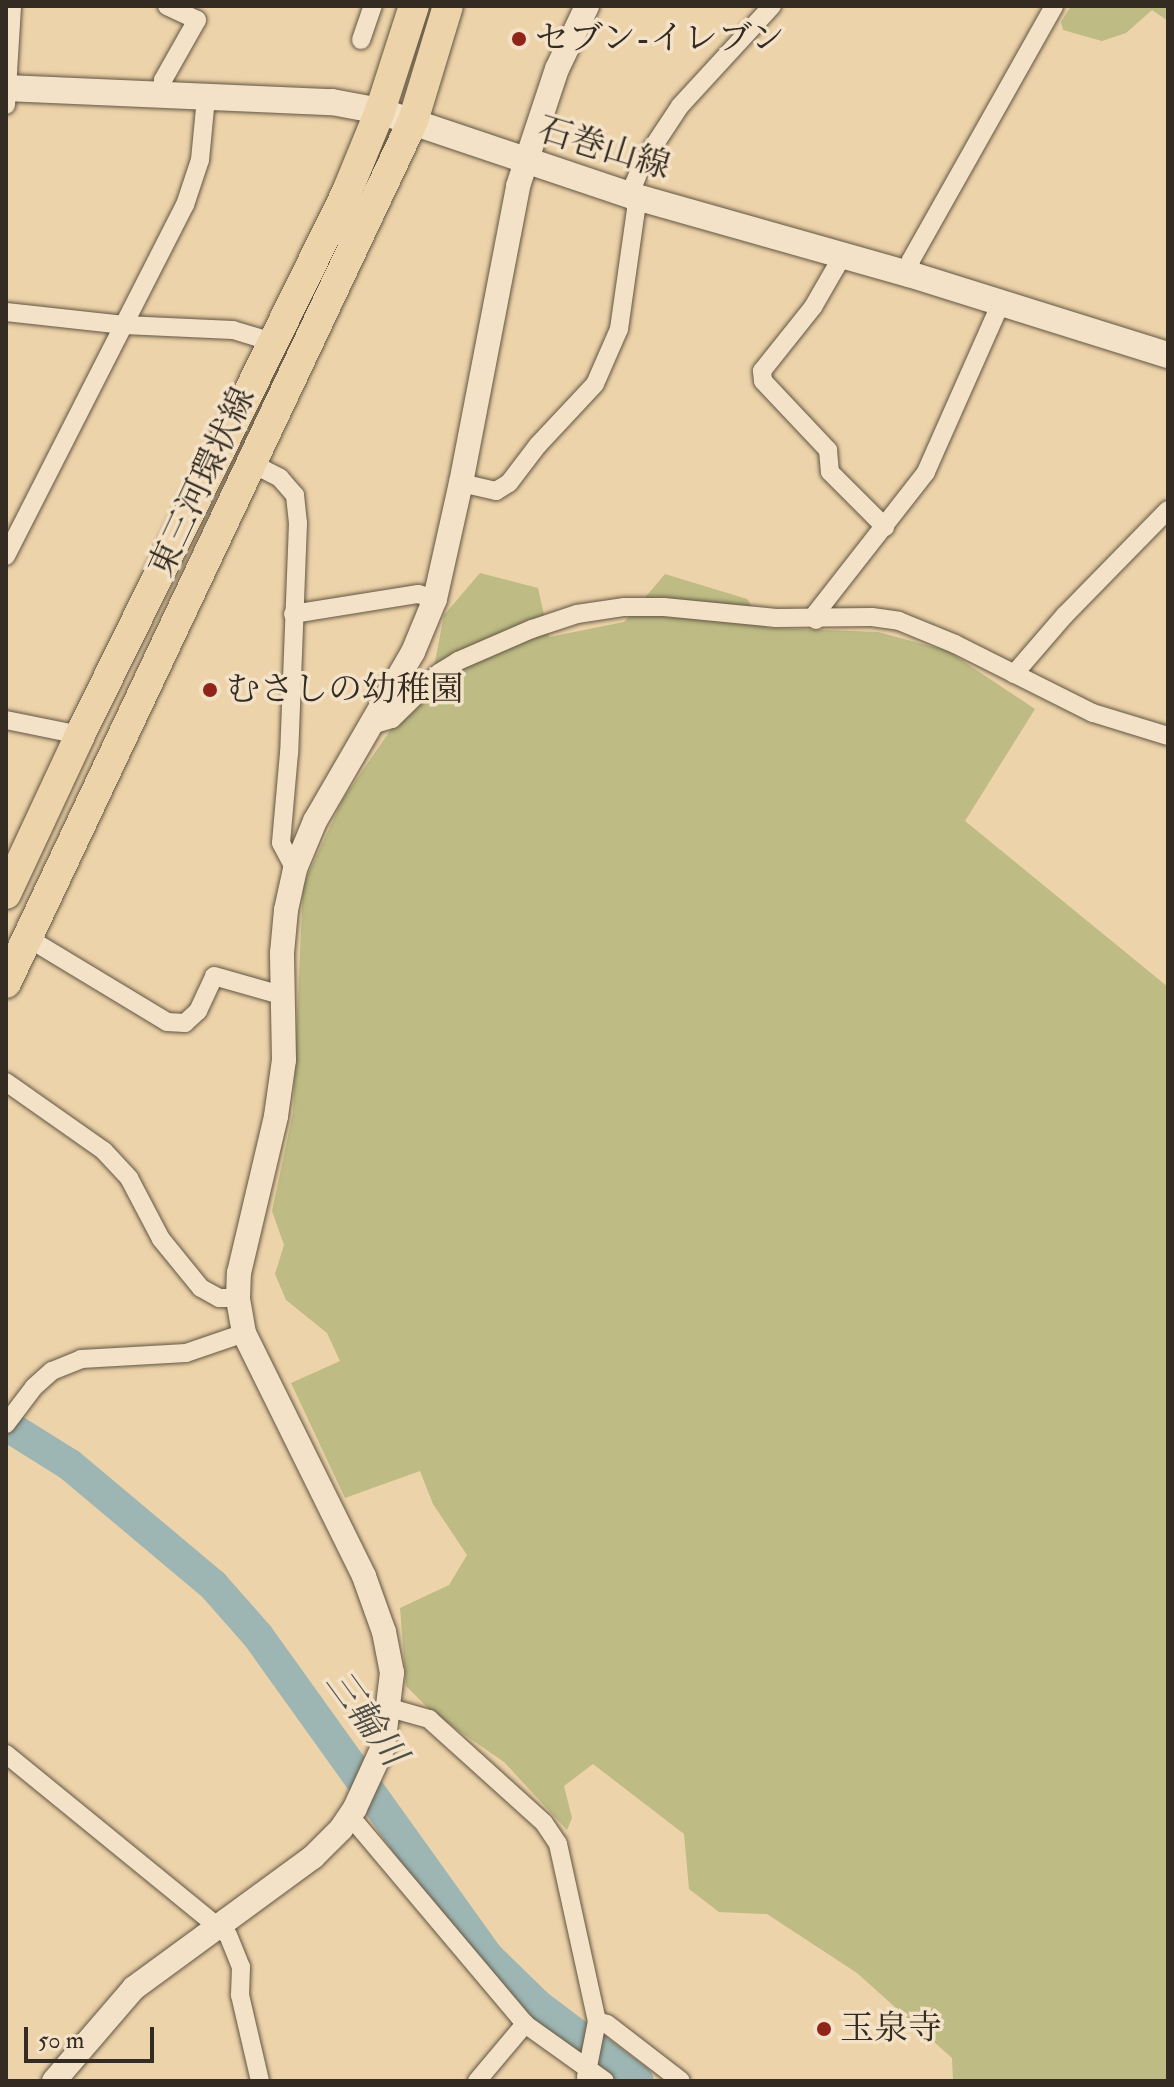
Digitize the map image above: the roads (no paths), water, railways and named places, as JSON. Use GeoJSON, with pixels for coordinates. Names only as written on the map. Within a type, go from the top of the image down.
{"type":"FeatureCollection","features":[{"type":"Feature","properties":{"kind":"main road","name":"東三河環状線"},"geometry":{"type":"LineString","coordinates":[[6,894],[80,735],[346,194],[380,111],[414,6]]}},
{"type":"Feature","properties":{"kind":"main road","name":"東三河環状線"},"geometry":{"type":"LineString","coordinates":[[6,983],[413,121],[448,6]]}},
{"type":"Feature","properties":{"kind":"main road","name":"石巻山線"},"geometry":{"type":"LineString","coordinates":[[6,94],[162,94],[332,102],[380,111],[633,196],[909,274],[1168,355]]}},
{"type":"Feature","properties":{"kind":"street"},"geometry":{"type":"LineString","coordinates":[[6,94],[12,6]]}},
{"type":"Feature","properties":{"kind":"street"},"geometry":{"type":"LineString","coordinates":[[162,94],[163,80],[197,20],[167,6]]}},
{"type":"Feature","properties":{"kind":"street"},"geometry":{"type":"LineString","coordinates":[[361,40],[373,6]]}},
{"type":"Feature","properties":{"kind":"street"},"geometry":{"type":"LineString","coordinates":[[54,2081],[134,1988],[313,1857],[353,1812],[376,1766],[390,1708],[392,1673],[384,1632],[364,1576],[244,1333],[238,1298],[245,1241],[276,1116],[284,1060],[283,938],[295,869],[315,821],[413,652],[435,599],[525,161],[557,69],[587,6]]}},
{"type":"Feature","properties":{"kind":"street"},"geometry":{"type":"LineString","coordinates":[[461,483],[496,491],[509,483],[538,445],[595,384],[619,329],[636,209],[633,196],[643,162],[680,106],[772,6]]}},
{"type":"Feature","properties":{"kind":"street"},"geometry":{"type":"LineString","coordinates":[[909,274],[911,260],[1054,6]]}},
{"type":"Feature","properties":{"kind":"street"},"geometry":{"type":"LineString","coordinates":[[6,556],[11,536],[185,205],[200,160],[206,98]]}},
{"type":"Feature","properties":{"kind":"street"},"geometry":{"type":"LineString","coordinates":[[843,255],[813,307],[762,371],[763,381],[828,450],[830,472],[885,527]]}},
{"type":"Feature","properties":{"kind":"street"},"geometry":{"type":"LineString","coordinates":[[816,620],[816,613],[926,472],[1001,303]]}},
{"type":"Feature","properties":{"kind":"street"},"geometry":{"type":"LineString","coordinates":[[6,312],[124,325],[233,330],[273,342]]}},
{"type":"Feature","properties":{"kind":"street"},"geometry":{"type":"LineString","coordinates":[[253,464],[280,478],[295,495],[298,523],[289,753],[281,843],[295,869]]}},
{"type":"Feature","properties":{"kind":"street"},"geometry":{"type":"LineString","coordinates":[[1014,674],[1065,615],[1168,510]]}},
{"type":"Feature","properties":{"kind":"street"},"geometry":{"type":"LineString","coordinates":[[293,614],[418,594],[435,599]]}},
{"type":"Feature","properties":{"kind":"street"},"geometry":{"type":"LineString","coordinates":[[372,725],[392,719],[439,673],[458,661],[577,614],[624,607],[664,607],[816,620],[872,617],[899,621],[955,644],[1093,713],[1168,736]]}},
{"type":"Feature","properties":{"kind":"street"},"geometry":{"type":"LineString","coordinates":[[6,720],[80,735]]}},
{"type":"Feature","properties":{"kind":"street"},"geometry":{"type":"LineString","coordinates":[[28,938],[167,1022],[185,1023],[198,1011],[214,976],[284,996]]}},
{"type":"Feature","properties":{"kind":"street"},"geometry":{"type":"LineString","coordinates":[[6,1082],[104,1151],[129,1178],[161,1239],[201,1288],[219,1298],[238,1298]]}},
{"type":"Feature","properties":{"kind":"street"},"geometry":{"type":"LineString","coordinates":[[6,1424],[34,1387],[52,1371],[81,1359],[186,1353],[244,1333]]}},
{"type":"Feature","properties":{"kind":"street"},"geometry":{"type":"LineString","coordinates":[[390,1708],[429,1719],[544,1823],[558,1844],[596,2024],[587,2071]]}},
{"type":"Feature","properties":{"kind":"street"},"geometry":{"type":"LineString","coordinates":[[6,1754],[219,1923],[236,1946],[241,1967],[240,1995],[260,2081]]}},
{"type":"Feature","properties":{"kind":"street"},"geometry":{"type":"LineString","coordinates":[[353,1812],[525,2024],[605,2081]]}},
{"type":"Feature","properties":{"kind":"street"},"geometry":{"type":"LineString","coordinates":[[477,2081],[525,2024]]}},
{"type":"Feature","properties":{"kind":"street"},"geometry":{"type":"LineString","coordinates":[[596,2024],[607,2024],[681,2081]]}},
{"type":"Feature","properties":{"kind":"waterway","name":"三輪川"},"geometry":{"type":"LineString","coordinates":[[6,1425],[70,1465],[213,1585],[258,1636],[487,1956],[537,2005],[638,2081]]}},
{"type":"Feature","properties":{"kind":"place","name":"セブン-イレブン"},"geometry":{"type":"Point","coordinates":[519,39]}},
{"type":"Feature","properties":{"kind":"place","name":"むさしの幼稚園"},"geometry":{"type":"Point","coordinates":[210,690]}},
{"type":"Feature","properties":{"kind":"place","name":"玉泉寺"},"geometry":{"type":"Point","coordinates":[824,2029]}}]}
